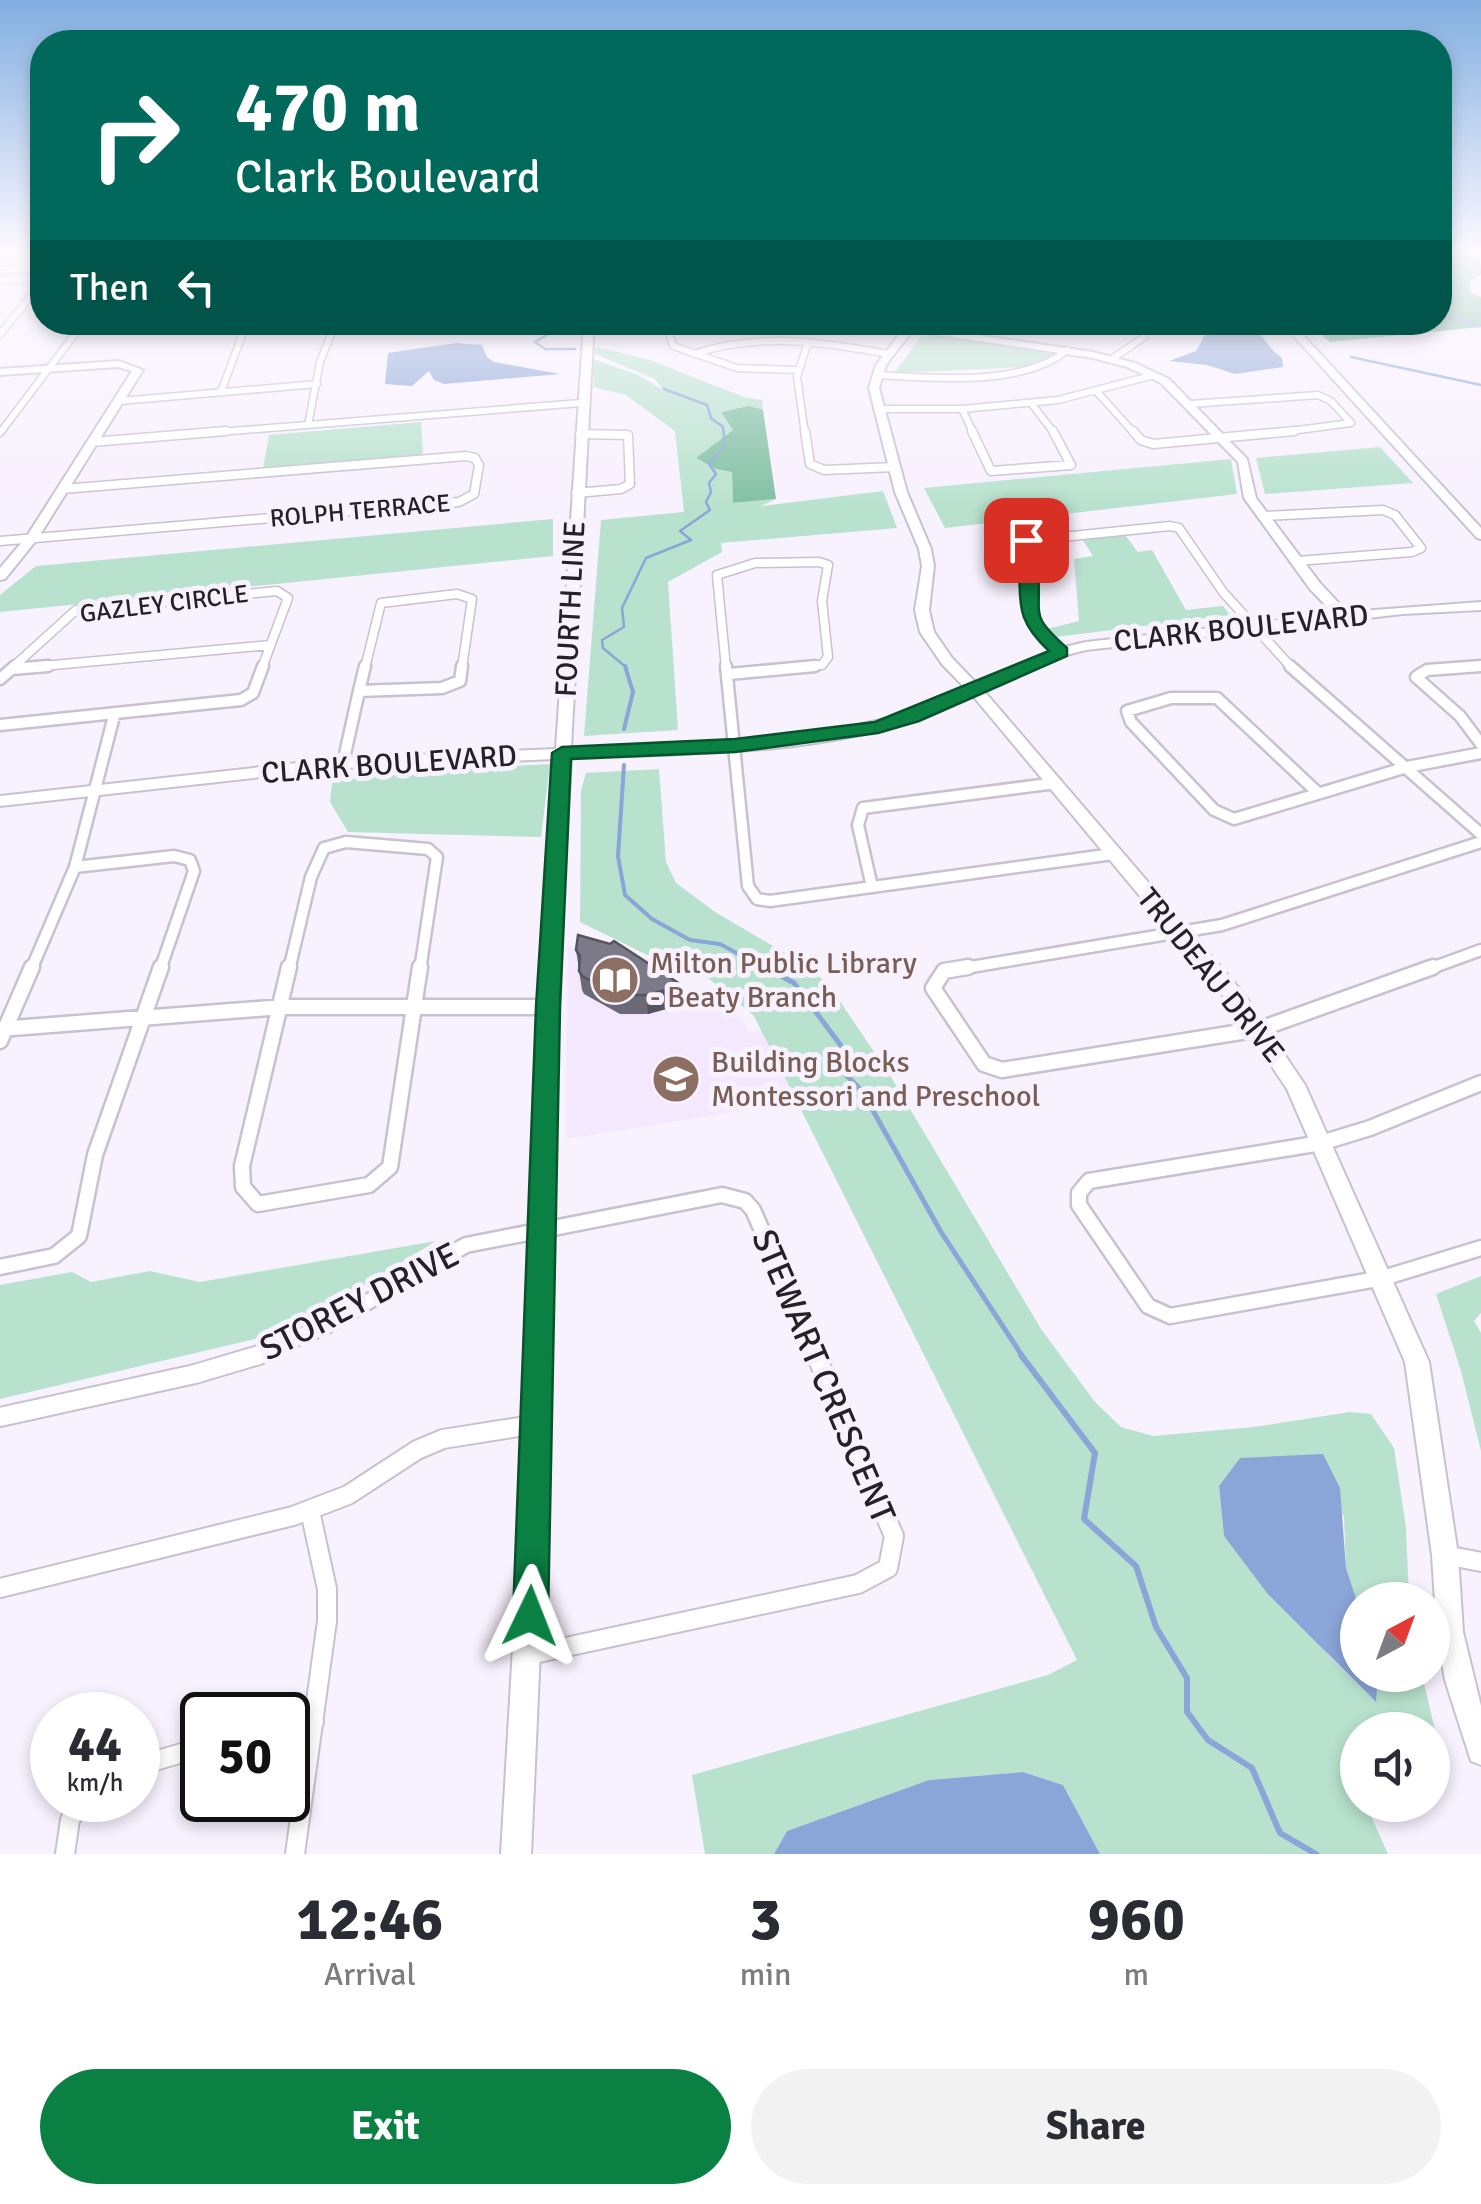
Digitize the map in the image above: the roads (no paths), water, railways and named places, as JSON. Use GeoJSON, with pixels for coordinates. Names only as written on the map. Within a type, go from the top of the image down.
{"type":"FeatureCollection","features":[{"type":"Feature","properties":{"kind":"street"},"geometry":{"type":"LineString","coordinates":[[0,434],[74,337]]}},
{"type":"Feature","properties":{"kind":"street"},"geometry":{"type":"LineString","coordinates":[[222,392],[242,337]]}},
{"type":"Feature","properties":{"kind":"street"},"geometry":{"type":"LineString","coordinates":[[308,425],[320,362],[330,337]]}},
{"type":"Feature","properties":{"kind":"street","name":"FOURTH LINE"},"geometry":{"type":"LineString","coordinates":[[516,1854],[538,1424],[548,1007],[588,337]]}},
{"type":"Feature","properties":{"kind":"street"},"geometry":{"type":"LineString","coordinates":[[670,337],[672,346],[738,368],[797,370]]}},
{"type":"Feature","properties":{"kind":"street"},"geometry":{"type":"LineString","coordinates":[[903,337],[877,374],[949,376],[1027,370],[1051,365],[1067,350]]}},
{"type":"Feature","properties":{"kind":"street"},"geometry":{"type":"LineString","coordinates":[[983,337],[1112,359],[1154,375],[1190,404],[1243,461],[1250,498],[1343,616]]}},
{"type":"Feature","properties":{"kind":"street"},"geometry":{"type":"LineString","coordinates":[[1112,359],[1143,337]]}},
{"type":"Feature","properties":{"kind":"street"},"geometry":{"type":"LineString","coordinates":[[1298,337],[1481,535]]}},
{"type":"Feature","properties":{"kind":"street"},"geometry":{"type":"LineString","coordinates":[[694,354],[723,343],[780,339],[889,354]]}},
{"type":"Feature","properties":{"kind":"street"},"geometry":{"type":"LineString","coordinates":[[808,342],[797,370],[808,460],[824,470],[895,466]]}},
{"type":"Feature","properties":{"kind":"street"},"geometry":{"type":"LineString","coordinates":[[0,372],[119,364],[135,367],[138,373],[32,538],[0,576]]}},
{"type":"Feature","properties":{"kind":"street","name":"TRUDEAU DRIVE"},"geometry":{"type":"LineString","coordinates":[[877,374],[874,388],[895,466],[925,549],[928,566],[922,594],[924,623],[934,644],[1056,783],[1260,1029],[1296,1084],[1383,1278],[1417,1362],[1445,1556],[1450,1632],[1459,1680],[1481,1751]]}},
{"type":"Feature","properties":{"kind":"street"},"geometry":{"type":"LineString","coordinates":[[880,409],[962,409],[1031,402],[1097,392],[1154,375]]}},
{"type":"Feature","properties":{"kind":"street"},"geometry":{"type":"LineString","coordinates":[[120,400],[317,384]]}},
{"type":"Feature","properties":{"kind":"street"},"geometry":{"type":"LineString","coordinates":[[1097,392],[1143,441],[1221,438],[1343,427],[1351,423],[1332,400],[1318,394],[1190,404]]}},
{"type":"Feature","properties":{"kind":"street"},"geometry":{"type":"LineString","coordinates":[[962,409],[991,471],[1071,465],[1056,435],[1031,402]]}},
{"type":"Feature","properties":{"kind":"street"},"geometry":{"type":"LineString","coordinates":[[92,442],[581,404]]}},
{"type":"Feature","properties":{"kind":"street"},"geometry":{"type":"LineString","coordinates":[[576,493],[621,490],[630,484],[628,435],[580,434]]}},
{"type":"Feature","properties":{"kind":"street","name":"ROLPH TERRACE"},"geometry":{"type":"LineString","coordinates":[[32,538],[459,502],[474,494],[479,465],[478,460],[466,456],[62,489]]}},
{"type":"Feature","properties":{"kind":"street"},"geometry":{"type":"LineString","coordinates":[[1264,516],[1383,510],[1394,516],[1420,546],[1419,551],[1412,552],[1297,561]]}},
{"type":"Feature","properties":{"kind":"street"},"geometry":{"type":"LineString","coordinates":[[1060,652],[1036,630],[1028,614],[1030,570],[1023,544],[1026,540],[1179,528],[1274,652],[1481,834]]}},
{"type":"Feature","properties":{"kind":"street"},"geometry":{"type":"LineString","coordinates":[[0,541],[32,538]]}},
{"type":"Feature","properties":{"kind":"street"},"geometry":{"type":"LineString","coordinates":[[728,674],[822,665],[828,658],[822,602],[828,565],[807,560],[738,566],[717,575],[752,895],[770,901],[1113,854]]}},
{"type":"Feature","properties":{"kind":"street","name":"GAZLEY CIRCLE"},"geometry":{"type":"LineString","coordinates":[[0,679],[76,610],[277,591],[288,598],[254,693],[241,700],[114,716],[0,724]]}},
{"type":"Feature","properties":{"kind":"street"},"geometry":{"type":"LineString","coordinates":[[343,763],[358,691],[381,603],[457,594],[472,599],[462,677],[456,684],[358,691]]}},
{"type":"Feature","properties":{"kind":"street","name":"CLARK BOULEVARD"},"geometry":{"type":"LineString","coordinates":[[0,801],[343,763],[735,746],[878,728],[1060,652],[1114,641],[1343,616],[1481,606]]}},
{"type":"Feature","properties":{"kind":"street"},"geometry":{"type":"LineString","coordinates":[[12,669],[270,645]]}},
{"type":"Feature","properties":{"kind":"street"},"geometry":{"type":"LineString","coordinates":[[1481,666],[1427,670],[1416,678],[1460,716],[1481,744]]}},
{"type":"Feature","properties":{"kind":"street"},"geometry":{"type":"LineString","coordinates":[[1318,794],[1217,698],[1199,696],[1136,705],[1127,711],[1128,719],[1226,818],[1242,818],[1406,767],[1481,753]]}},
{"type":"Feature","properties":{"kind":"street"},"geometry":{"type":"LineString","coordinates":[[2,1033],[75,867],[114,716]]}},
{"type":"Feature","properties":{"kind":"street"},"geometry":{"type":"LineString","coordinates":[[872,887],[858,825],[862,808],[1056,783]]}},
{"type":"Feature","properties":{"kind":"street"},"geometry":{"type":"LineString","coordinates":[[346,842],[436,854],[390,1168],[369,1185],[258,1204],[246,1198],[240,1187],[245,1149],[282,1006],[318,854],[336,843],[346,842]]}},
{"type":"Feature","properties":{"kind":"street"},"geometry":{"type":"LineString","coordinates":[[1481,842],[1363,876],[1222,925],[944,972],[938,975],[933,988],[984,1064],[1002,1070],[1260,1029],[1481,950]]}},
{"type":"Feature","properties":{"kind":"street"},"geometry":{"type":"LineString","coordinates":[[0,1266],[48,1260],[73,1246],[79,1236],[95,1155],[194,865],[174,856],[75,867]]}},
{"type":"Feature","properties":{"kind":"street"},"geometry":{"type":"LineString","coordinates":[[2,1033],[282,1006],[548,1007]]}},
{"type":"Feature","properties":{"kind":"street"},"geometry":{"type":"LineString","coordinates":[[1481,1083],[1370,1128],[1320,1143],[1089,1181],[1078,1193],[1079,1205],[1148,1306],[1170,1316],[1383,1278],[1481,1248]]}},
{"type":"Feature","properties":{"kind":"street","name":"STEWART CRESCENT"},"geometry":{"type":"LineString","coordinates":[[529,1654],[858,1584],[888,1568],[894,1549],[894,1536],[753,1210],[745,1201],[722,1195],[542,1228]]}},
{"type":"Feature","properties":{"kind":"street","name":"STOREY DRIVE"},"geometry":{"type":"LineString","coordinates":[[0,1417],[240,1361],[305,1336],[432,1260],[466,1245],[542,1228]]}},
{"type":"Feature","properties":{"kind":"street"},"geometry":{"type":"LineString","coordinates":[[0,1588],[310,1510],[348,1495],[417,1450],[443,1439],[538,1424]]}},
{"type":"Feature","properties":{"kind":"street"},"geometry":{"type":"LineString","coordinates":[[295,1854],[327,1605],[310,1510]]}},
{"type":"Feature","properties":{"kind":"street"},"geometry":{"type":"LineString","coordinates":[[1445,1556],[1481,1562]]}},
{"type":"Feature","properties":{"kind":"street"},"geometry":{"type":"LineString","coordinates":[[310,1723],[314,1722]]}},
{"type":"Feature","properties":{"kind":"street"},"geometry":{"type":"LineString","coordinates":[[66,1854],[70,1822]]}},
{"type":"Feature","properties":{"kind":"water"},"geometry":{"type":"Polygon","coordinates":[[[1204,337],[1261,337],[1282,358],[1283,367],[1235,374],[1207,365],[1169,361],[1196,351],[1204,337]]]}},
{"type":"Feature","properties":{"kind":"water"},"geometry":{"type":"Polygon","coordinates":[[[456,343],[482,345],[494,362],[560,374],[444,384],[434,380],[429,371],[412,386],[385,384],[388,353],[456,343]]]}},
{"type":"Feature","properties":{"kind":"water"},"geometry":{"type":"Polygon","coordinates":[[[1323,1454],[1340,1488],[1346,1568],[1351,1582],[1340,1582],[1340,1666],[1267,1593],[1224,1536],[1219,1486],[1240,1458],[1323,1454]]]}},
{"type":"Feature","properties":{"kind":"water"},"geometry":{"type":"Polygon","coordinates":[[[1023,1772],[1063,1785],[1100,1854],[774,1854],[787,1831],[929,1780],[1023,1772]]]}},
{"type":"Feature","properties":{"kind":"waterway"},"geometry":{"type":"LineString","coordinates":[[544,337],[535,342],[545,349],[575,349]]}},
{"type":"Feature","properties":{"kind":"waterway"},"geometry":{"type":"LineString","coordinates":[[1351,357],[1481,385]]}},
{"type":"Feature","properties":{"kind":"waterway"},"geometry":{"type":"LineString","coordinates":[[625,666],[603,648],[602,640],[624,627],[622,608],[646,558],[691,540],[680,531],[710,510],[706,502],[711,492],[709,483],[716,474],[709,464],[725,445],[723,427],[711,418],[707,405],[664,389]]}},
{"type":"Feature","properties":{"kind":"waterway"},"geometry":{"type":"LineString","coordinates":[[624,729],[633,692],[625,666]]}},
{"type":"Feature","properties":{"kind":"waterway"},"geometry":{"type":"LineString","coordinates":[[624,765],[618,856],[625,895],[652,919],[690,940],[720,944],[768,970]]}},
{"type":"Feature","properties":{"kind":"waterway"},"geometry":{"type":"LineString","coordinates":[[764,967],[794,983],[842,1047],[842,1071],[862,1091],[941,1232],[1023,1357]]}},
{"type":"Feature","properties":{"kind":"waterway"},"geometry":{"type":"LineString","coordinates":[[1021,1355],[1095,1453],[1084,1519],[1136,1566],[1156,1627],[1187,1678],[1187,1712],[1208,1740],[1252,1768],[1280,1833],[1316,1854]]}},
{"type":"Feature","properties":{"kind":"place","name":"Milton Public Library - Beaty Branch"},"geometry":{"type":"Point","coordinates":[615,980]}},
{"type":"Feature","properties":{"kind":"place","name":"Building Blocks Montessori and Preschool"},"geometry":{"type":"Point","coordinates":[676,1079]}}]}
